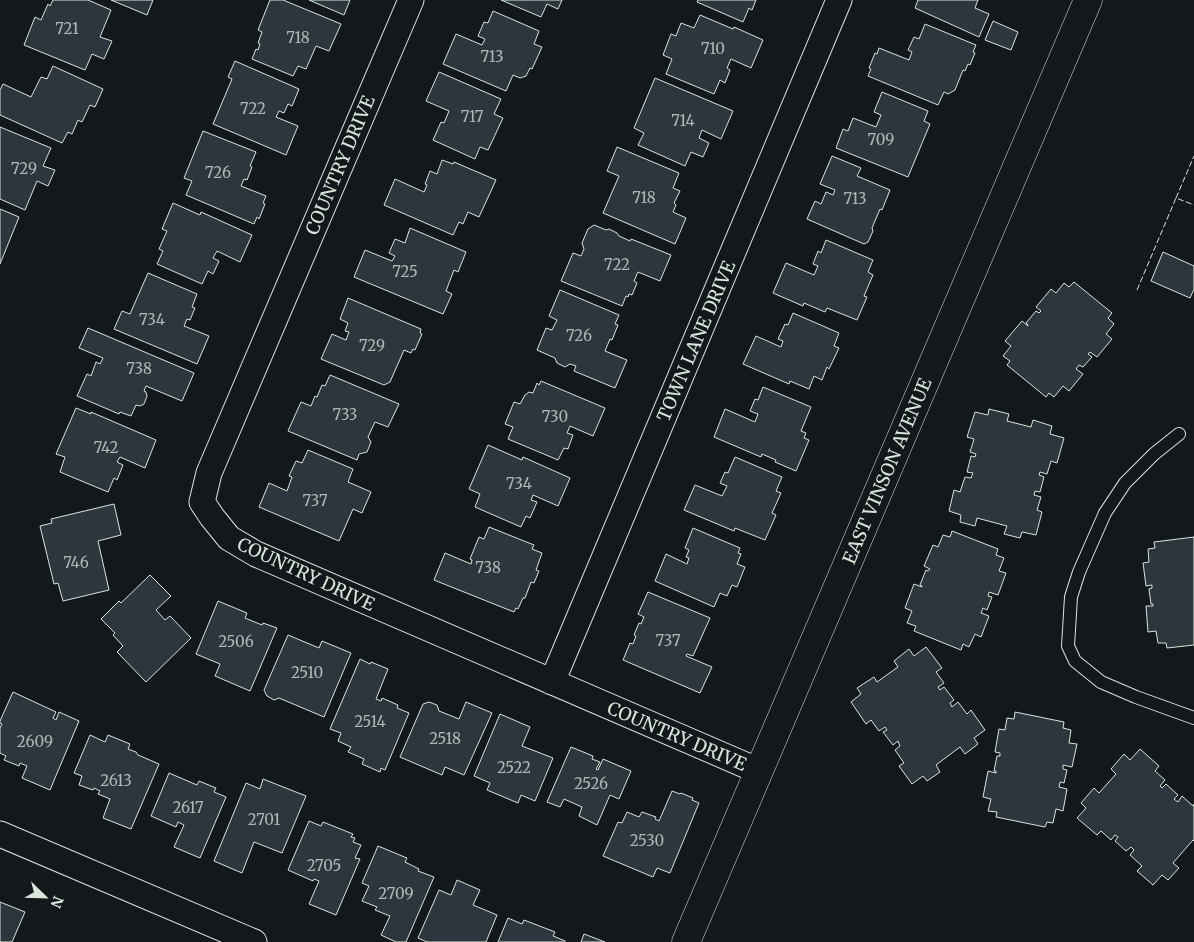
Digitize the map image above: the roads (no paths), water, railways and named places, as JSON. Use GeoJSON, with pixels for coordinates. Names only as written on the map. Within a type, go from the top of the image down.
{"type":"FeatureCollection","features":[{"type":"Feature","properties":{"kind":"street","name":"COUNTRY DRIVE"},"geometry":{"type":"LineString","coordinates":[[411,0],[209,473],[202,502],[229,538],[256,554],[759,772]]}},
{"type":"Feature","properties":{"kind":"street","name":"TOWN LANE DRIVE"},"geometry":{"type":"LineString","coordinates":[[552,682],[839,0]]}},
{"type":"Feature","properties":{"kind":"street","name":"EAST VINSON AVENUE"},"geometry":{"type":"LineString","coordinates":[[686,942],[1088,0]]}},
{"type":"Feature","properties":{"kind":"street"},"geometry":{"type":"LineString","coordinates":[[0,834],[254,942]]}},
{"type":"Feature","properties":{"kind":"lane"},"geometry":{"type":"LineString","coordinates":[[1179,434],[1154,454],[1125,483],[1105,513],[1079,572],[1071,597],[1068,646],[1074,661],[1102,682],[1136,697],[1194,718]]}}]}
